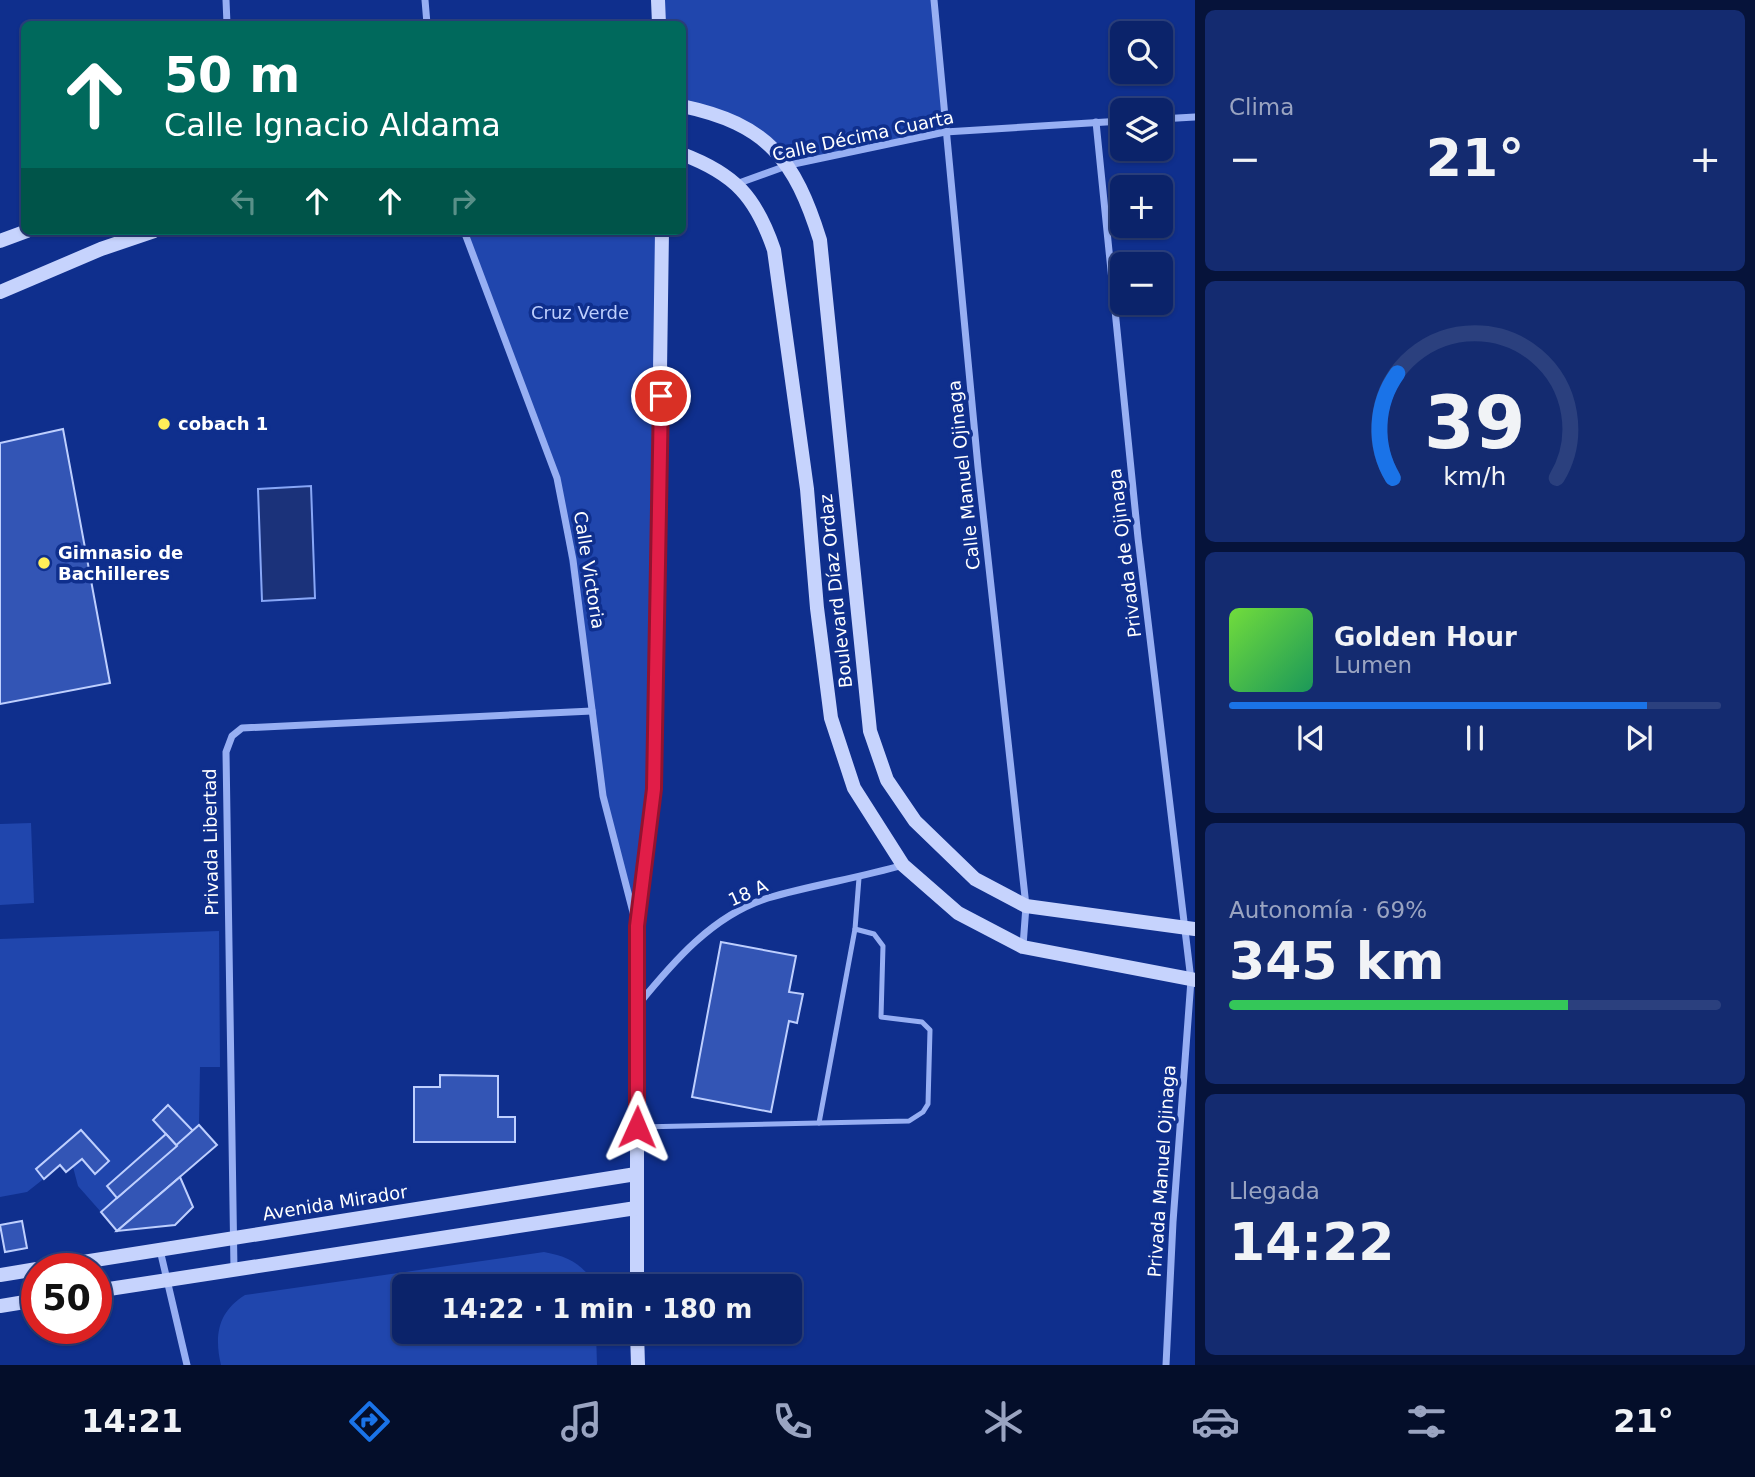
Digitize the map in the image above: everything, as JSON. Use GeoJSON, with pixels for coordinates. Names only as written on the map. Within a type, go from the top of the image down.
{"type":"FeatureCollection","features":[{"type":"Feature","properties":{"kind":"main road"},"geometry":{"type":"LineString","coordinates":[[658,0],[659,21]]}},
{"type":"Feature","properties":{"kind":"main road","name":"Boulevard Díaz Ordaz"},"geometry":{"type":"LineString","coordinates":[[686,107],[714,113],[745,126],[789,165],[807,198],[820,240],[870,731],[887,780],[915,821],[975,879],[1027,906],[1191,928]]}},
{"type":"Feature","properties":{"kind":"main road","name":"Boulevard Díaz Ordaz"},"geometry":{"type":"LineString","coordinates":[[686,156],[738,183],[763,218],[774,250],[807,489],[831,718],[854,788],[903,865],[958,913],[1023,947],[1193,980]]}},
{"type":"Feature","properties":{"kind":"main road"},"geometry":{"type":"LineString","coordinates":[[0,241],[21,233]]}},
{"type":"Feature","properties":{"kind":"main road"},"geometry":{"type":"LineString","coordinates":[[0,292],[101,249],[142,235]]}},
{"type":"Feature","properties":{"kind":"main road"},"geometry":{"type":"LineString","coordinates":[[637,1274],[637,926],[654,789],[662,235]]}},
{"type":"Feature","properties":{"kind":"main road","name":"Avenida Mirador"},"geometry":{"type":"LineString","coordinates":[[112,1257],[636,1174]]}},
{"type":"Feature","properties":{"kind":"main road"},"geometry":{"type":"LineString","coordinates":[[112,1289],[636,1208]]}},
{"type":"Feature","properties":{"kind":"main road","name":"Avenida Mirador"},"geometry":{"type":"LineString","coordinates":[[0,1275],[21,1272]]}},
{"type":"Feature","properties":{"kind":"main road"},"geometry":{"type":"LineString","coordinates":[[0,1306],[21,1303]]}},
{"type":"Feature","properties":{"kind":"main road"},"geometry":{"type":"LineString","coordinates":[[637,1344],[638,1365]]}},
{"type":"Feature","properties":{"kind":"street"},"geometry":{"type":"LineString","coordinates":[[226,0],[227,21]]}},
{"type":"Feature","properties":{"kind":"street"},"geometry":{"type":"LineString","coordinates":[[425,0],[427,21]]}},
{"type":"Feature","properties":{"kind":"street","name":"Calle Manuel Ojinaga"},"geometry":{"type":"LineString","coordinates":[[934,0],[945,132],[1027,906],[1023,947]]}},
{"type":"Feature","properties":{"kind":"street"},"geometry":{"type":"LineString","coordinates":[[1173,118],[1195,117]]}},
{"type":"Feature","properties":{"kind":"street","name":"Calle Décima Cuarta"},"geometry":{"type":"LineString","coordinates":[[738,183],[789,165],[945,132],[1110,121]]}},
{"type":"Feature","properties":{"kind":"street","name":"Privada de Ojinaga"},"geometry":{"type":"LineString","coordinates":[[1096,122],[1138,538],[1191,928],[1193,980]]}},
{"type":"Feature","properties":{"kind":"street","name":"Calle Victoria"},"geometry":{"type":"LineString","coordinates":[[465,235],[556,478],[573,561],[603,796],[637,926]]}},
{"type":"Feature","properties":{"kind":"street","name":"Privada Libertad"},"geometry":{"type":"LineString","coordinates":[[234,1269],[226,752],[232,736],[242,728],[592,710]]}},
{"type":"Feature","properties":{"kind":"street","name":"18 A"},"geometry":{"type":"LineString","coordinates":[[638,1006],[673,962],[715,925],[766,898],[859,878],[903,865]]}},
{"type":"Feature","properties":{"kind":"street","name":"Privada Manuel Ojinaga"},"geometry":{"type":"LineString","coordinates":[[1166,1365],[1193,980]]}},
{"type":"Feature","properties":{"kind":"street"},"geometry":{"type":"LineString","coordinates":[[160,1250],[187,1365]]}},
{"type":"Feature","properties":{"kind":"lane"},"geometry":{"type":"LineString","coordinates":[[818,1123],[855,929],[859,878]]}},
{"type":"Feature","properties":{"kind":"lane"},"geometry":{"type":"LineString","coordinates":[[637,1127],[909,1121],[923,1112],[928,1104],[930,1030],[922,1022],[881,1017],[883,946],[874,934],[855,929]]}},
{"type":"Feature","properties":{"kind":"green space"},"geometry":{"type":"Polygon","coordinates":[[[658,0],[935,0],[945,132],[789,165],[745,126],[686,107],[686,21],[659,21],[658,0]]]}},
{"type":"Feature","properties":{"kind":"green space","name":"Cruz Verde"},"geometry":{"type":"Polygon","coordinates":[[[464,235],[662,235],[654,789],[637,926],[603,796],[557,478],[464,235]]]}},
{"type":"Feature","properties":{"kind":"green space"},"geometry":{"type":"Polygon","coordinates":[[[31,823],[34,903],[0,905],[0,824],[31,823]]]}},
{"type":"Feature","properties":{"kind":"green space"},"geometry":{"type":"Polygon","coordinates":[[[219,931],[220,1067],[200,1067],[199,1125],[193,1131],[168,1105],[153,1120],[166,1134],[117,1198],[101,1212],[78,1186],[73,1167],[66,1172],[60,1166],[27,1192],[0,1197],[0,939],[219,931]]]}},
{"type":"Feature","properties":{"kind":"green space"},"geometry":{"type":"Polygon","coordinates":[[[544,1252],[574,1262],[587,1274],[392,1274],[392,1344],[596,1344],[597,1365],[221,1365],[218,1344],[220,1325],[229,1309],[245,1295],[544,1252]]]}},
{"type":"Feature","properties":{"kind":"shaded area"},"geometry":{"type":"Polygon","coordinates":[[[311,486],[315,598],[262,601],[258,489],[311,486]]]}},
{"type":"Feature","properties":{"kind":"building","name":"Gimnasio de Bachilleres"},"geometry":{"type":"Polygon","coordinates":[[[63,429],[110,683],[0,704],[0,443],[63,429]]]}},
{"type":"Feature","properties":{"kind":"building"},"geometry":{"type":"Polygon","coordinates":[[[721,942],[796,956],[789,992],[803,994],[797,1023],[789,1021],[771,1112],[692,1097],[721,942]]]}},
{"type":"Feature","properties":{"kind":"building"},"geometry":{"type":"Polygon","coordinates":[[[440,1075],[498,1076],[498,1117],[515,1117],[515,1142],[414,1142],[414,1087],[440,1087],[440,1075]]]}},
{"type":"Feature","properties":{"kind":"building"},"geometry":{"type":"Polygon","coordinates":[[[168,1105],[193,1131],[177,1146],[153,1120],[168,1105]]]}},
{"type":"Feature","properties":{"kind":"building"},"geometry":{"type":"Polygon","coordinates":[[[199,1125],[217,1145],[117,1231],[101,1212],[199,1125]]]}},
{"type":"Feature","properties":{"kind":"building"},"geometry":{"type":"Polygon","coordinates":[[[81,1130],[109,1161],[95,1174],[82,1159],[66,1172],[60,1165],[44,1179],[36,1169],[81,1130]]]}},
{"type":"Feature","properties":{"kind":"building"},"geometry":{"type":"Polygon","coordinates":[[[166,1134],[177,1146],[117,1198],[107,1186],[166,1134]]]}},
{"type":"Feature","properties":{"kind":"building"},"geometry":{"type":"Polygon","coordinates":[[[180,1177],[193,1207],[175,1225],[117,1231],[180,1177]]]}},
{"type":"Feature","properties":{"kind":"building"},"geometry":{"type":"Polygon","coordinates":[[[22,1221],[27,1248],[5,1252],[0,1225],[22,1221]]]}},
{"type":"Feature","properties":{"kind":"place","name":"cobach 1"},"geometry":{"type":"Point","coordinates":[164,424]}},
{"type":"Feature","properties":{"kind":"place","name":"Gimnasio de Bachilleres"},"geometry":{"type":"Point","coordinates":[44,563]}},
{"type":"Feature","properties":{"kind":"route"},"geometry":{"type":"LineString","coordinates":[[637,1127],[637,926],[654,789],[661,396]]}}]}
